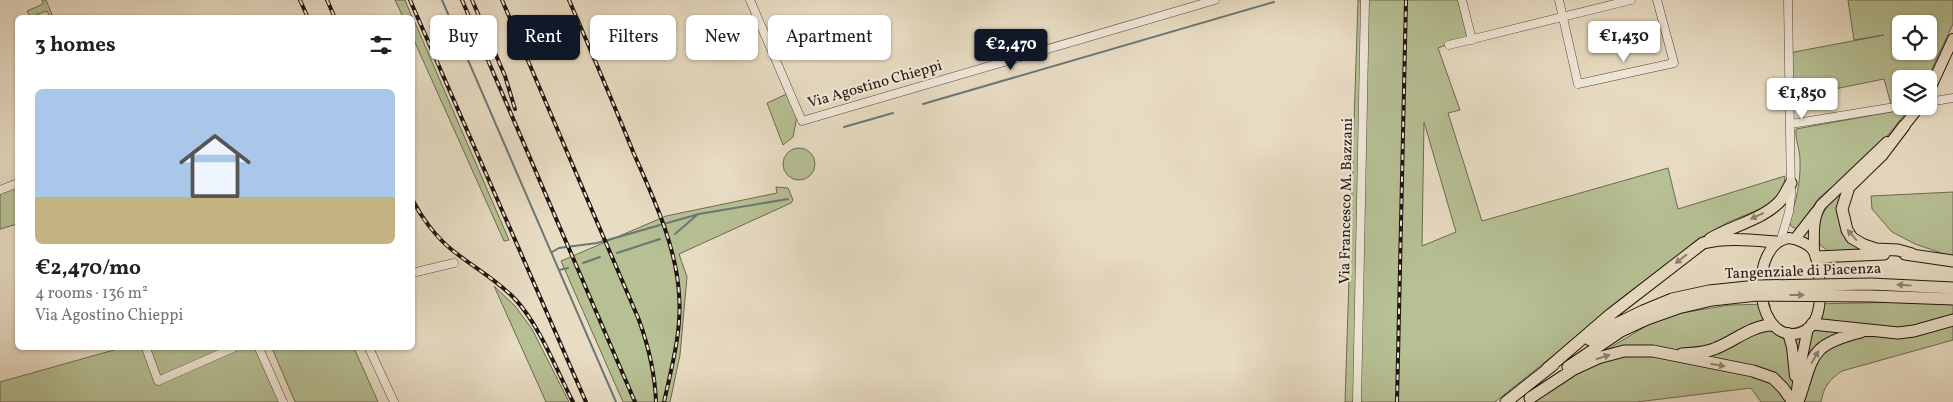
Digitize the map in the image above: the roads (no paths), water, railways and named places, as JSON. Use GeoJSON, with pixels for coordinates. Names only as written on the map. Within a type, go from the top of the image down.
{"type":"FeatureCollection","features":[{"type":"Feature","properties":{"kind":"highway"},"geometry":{"type":"LineString","coordinates":[[1904,126],[1882,155],[1849,187],[1842,209],[1847,230],[1852,238],[1864,246],[1876,249],[1898,250],[1953,261]]}},
{"type":"Feature","properties":{"kind":"highway"},"geometry":{"type":"LineString","coordinates":[[1547,369],[1611,314],[1703,243],[1773,207],[1781,199],[1791,183]]}},
{"type":"Feature","properties":{"kind":"highway"},"geometry":{"type":"LineString","coordinates":[[1703,243],[1734,239],[1779,240]]}},
{"type":"Feature","properties":{"kind":"highway"},"geometry":{"type":"LineString","coordinates":[[1815,254],[1849,257],[1912,254]]}},
{"type":"Feature","properties":{"kind":"highway","name":"Tangenziale di Piacenza"},"geometry":{"type":"LineString","coordinates":[[1527,400],[1584,354],[1672,300],[1709,291],[1757,286],[1871,284],[1953,288]]}},
{"type":"Feature","properties":{"kind":"highway","name":"Tangenziale di Piacenza"},"geometry":{"type":"LineString","coordinates":[[1506,402],[1547,369],[1614,325],[1645,315],[1712,300],[1757,295],[1953,299]]}},
{"type":"Feature","properties":{"kind":"highway"},"geometry":{"type":"LineString","coordinates":[[1810,326],[1898,333],[1914,331],[1953,320]]}},
{"type":"Feature","properties":{"kind":"highway"},"geometry":{"type":"LineString","coordinates":[[1670,354],[1703,353],[1713,350],[1756,328],[1772,325]]}},
{"type":"Feature","properties":{"kind":"highway"},"geometry":{"type":"LineString","coordinates":[[1527,400],[1567,374],[1598,358],[1624,351],[1654,351],[1753,371],[1773,378],[1796,400],[1808,368],[1818,350],[1831,340],[1867,330]]}},
{"type":"Feature","properties":{"kind":"main road"},"geometry":{"type":"LineString","coordinates":[[1937,74],[1953,39]]}},
{"type":"Feature","properties":{"kind":"main road"},"geometry":{"type":"LineString","coordinates":[[1796,239],[1827,199],[1904,126],[1913,115]]}},
{"type":"Feature","properties":{"kind":"main road"},"geometry":{"type":"LineString","coordinates":[[1815,254],[1796,239],[1779,240],[1769,249],[1765,259],[1762,289],[1766,314],[1772,325],[1788,333],[1802,332],[1810,326],[1818,315],[1821,290],[1815,254],[1814,232],[1817,211]]}},
{"type":"Feature","properties":{"kind":"main road"},"geometry":{"type":"LineString","coordinates":[[1796,400],[1804,346],[1810,326]]}},
{"type":"Feature","properties":{"kind":"main road"},"geometry":{"type":"LineString","coordinates":[[1788,333],[1792,347],[1796,400]]}},
{"type":"Feature","properties":{"kind":"street","name":"Via Agostino Chieppi"},"geometry":{"type":"LineString","coordinates":[[750,0],[802,121],[1215,0]]}},
{"type":"Feature","properties":{"kind":"street","name":"Via Francesco M. Bazzani"},"geometry":{"type":"LineString","coordinates":[[1357,402],[1365,0]]}},
{"type":"Feature","properties":{"kind":"street"},"geometry":{"type":"LineString","coordinates":[[1462,0],[1472,40]]}},
{"type":"Feature","properties":{"kind":"street"},"geometry":{"type":"LineString","coordinates":[[1559,0],[1578,84],[1674,63],[1658,0]]}},
{"type":"Feature","properties":{"kind":"street"},"geometry":{"type":"LineString","coordinates":[[1449,45],[1631,0]]}},
{"type":"Feature","properties":{"kind":"street"},"geometry":{"type":"LineString","coordinates":[[1779,240],[1789,212],[1791,183],[1788,0]]}},
{"type":"Feature","properties":{"kind":"street"},"geometry":{"type":"LineString","coordinates":[[1937,101],[1953,98]]}},
{"type":"Feature","properties":{"kind":"street"},"geometry":{"type":"LineString","coordinates":[[1790,124],[1892,107]]}},
{"type":"Feature","properties":{"kind":"street"},"geometry":{"type":"LineString","coordinates":[[0,190],[15,183]]}},
{"type":"Feature","properties":{"kind":"street"},"geometry":{"type":"LineString","coordinates":[[415,272],[454,263]]}},
{"type":"Feature","properties":{"kind":"street"},"geometry":{"type":"LineString","coordinates":[[147,350],[158,381],[228,350]]}},
{"type":"Feature","properties":{"kind":"street"},"geometry":{"type":"LineString","coordinates":[[261,350],[283,402]]}},
{"type":"Feature","properties":{"kind":"street"},"geometry":{"type":"LineString","coordinates":[[370,350],[394,402]]}},
{"type":"Feature","properties":{"kind":"waterway"},"geometry":{"type":"LineString","coordinates":[[442,0],[616,402]]}},
{"type":"Feature","properties":{"kind":"waterway"},"geometry":{"type":"LineString","coordinates":[[923,104],[1274,2]]}},
{"type":"Feature","properties":{"kind":"waterway"},"geometry":{"type":"LineString","coordinates":[[844,127],[893,113]]}},
{"type":"Feature","properties":{"kind":"waterway"},"geometry":{"type":"LineString","coordinates":[[552,252],[559,248],[597,243],[699,214],[788,199]]}},
{"type":"Feature","properties":{"kind":"waterway"},"geometry":{"type":"LineString","coordinates":[[675,234],[697,215]]}},
{"type":"Feature","properties":{"kind":"waterway"},"geometry":{"type":"LineString","coordinates":[[617,253],[660,239]]}},
{"type":"Feature","properties":{"kind":"waterway"},"geometry":{"type":"LineString","coordinates":[[583,263],[600,257]]}},
{"type":"Feature","properties":{"kind":"waterway"},"geometry":{"type":"LineString","coordinates":[[559,270],[568,268]]}},
{"type":"Feature","properties":{"kind":"railway"},"geometry":{"type":"LineString","coordinates":[[300,0],[307,15]]}},
{"type":"Feature","properties":{"kind":"railway"},"geometry":{"type":"LineString","coordinates":[[327,0],[334,15]]}},
{"type":"Feature","properties":{"kind":"railway"},"geometry":{"type":"LineString","coordinates":[[410,0],[586,402]]}},
{"type":"Feature","properties":{"kind":"railway"},"geometry":{"type":"LineString","coordinates":[[462,0],[635,402]]}},
{"type":"Feature","properties":{"kind":"railway"},"geometry":{"type":"LineString","coordinates":[[472,0],[505,76],[515,109]]}},
{"type":"Feature","properties":{"kind":"railway"},"geometry":{"type":"LineString","coordinates":[[502,0],[639,320],[651,361],[656,402]]}},
{"type":"Feature","properties":{"kind":"railway"},"geometry":{"type":"LineString","coordinates":[[569,0],[656,204],[673,258],[680,308],[676,348],[664,402]]}},
{"type":"Feature","properties":{"kind":"railway"},"geometry":{"type":"LineString","coordinates":[[1397,402],[1406,0]]}},
{"type":"Feature","properties":{"kind":"railway"},"geometry":{"type":"LineString","coordinates":[[415,204],[429,226],[446,245],[501,286],[524,310],[547,348],[573,402]]}}]}
